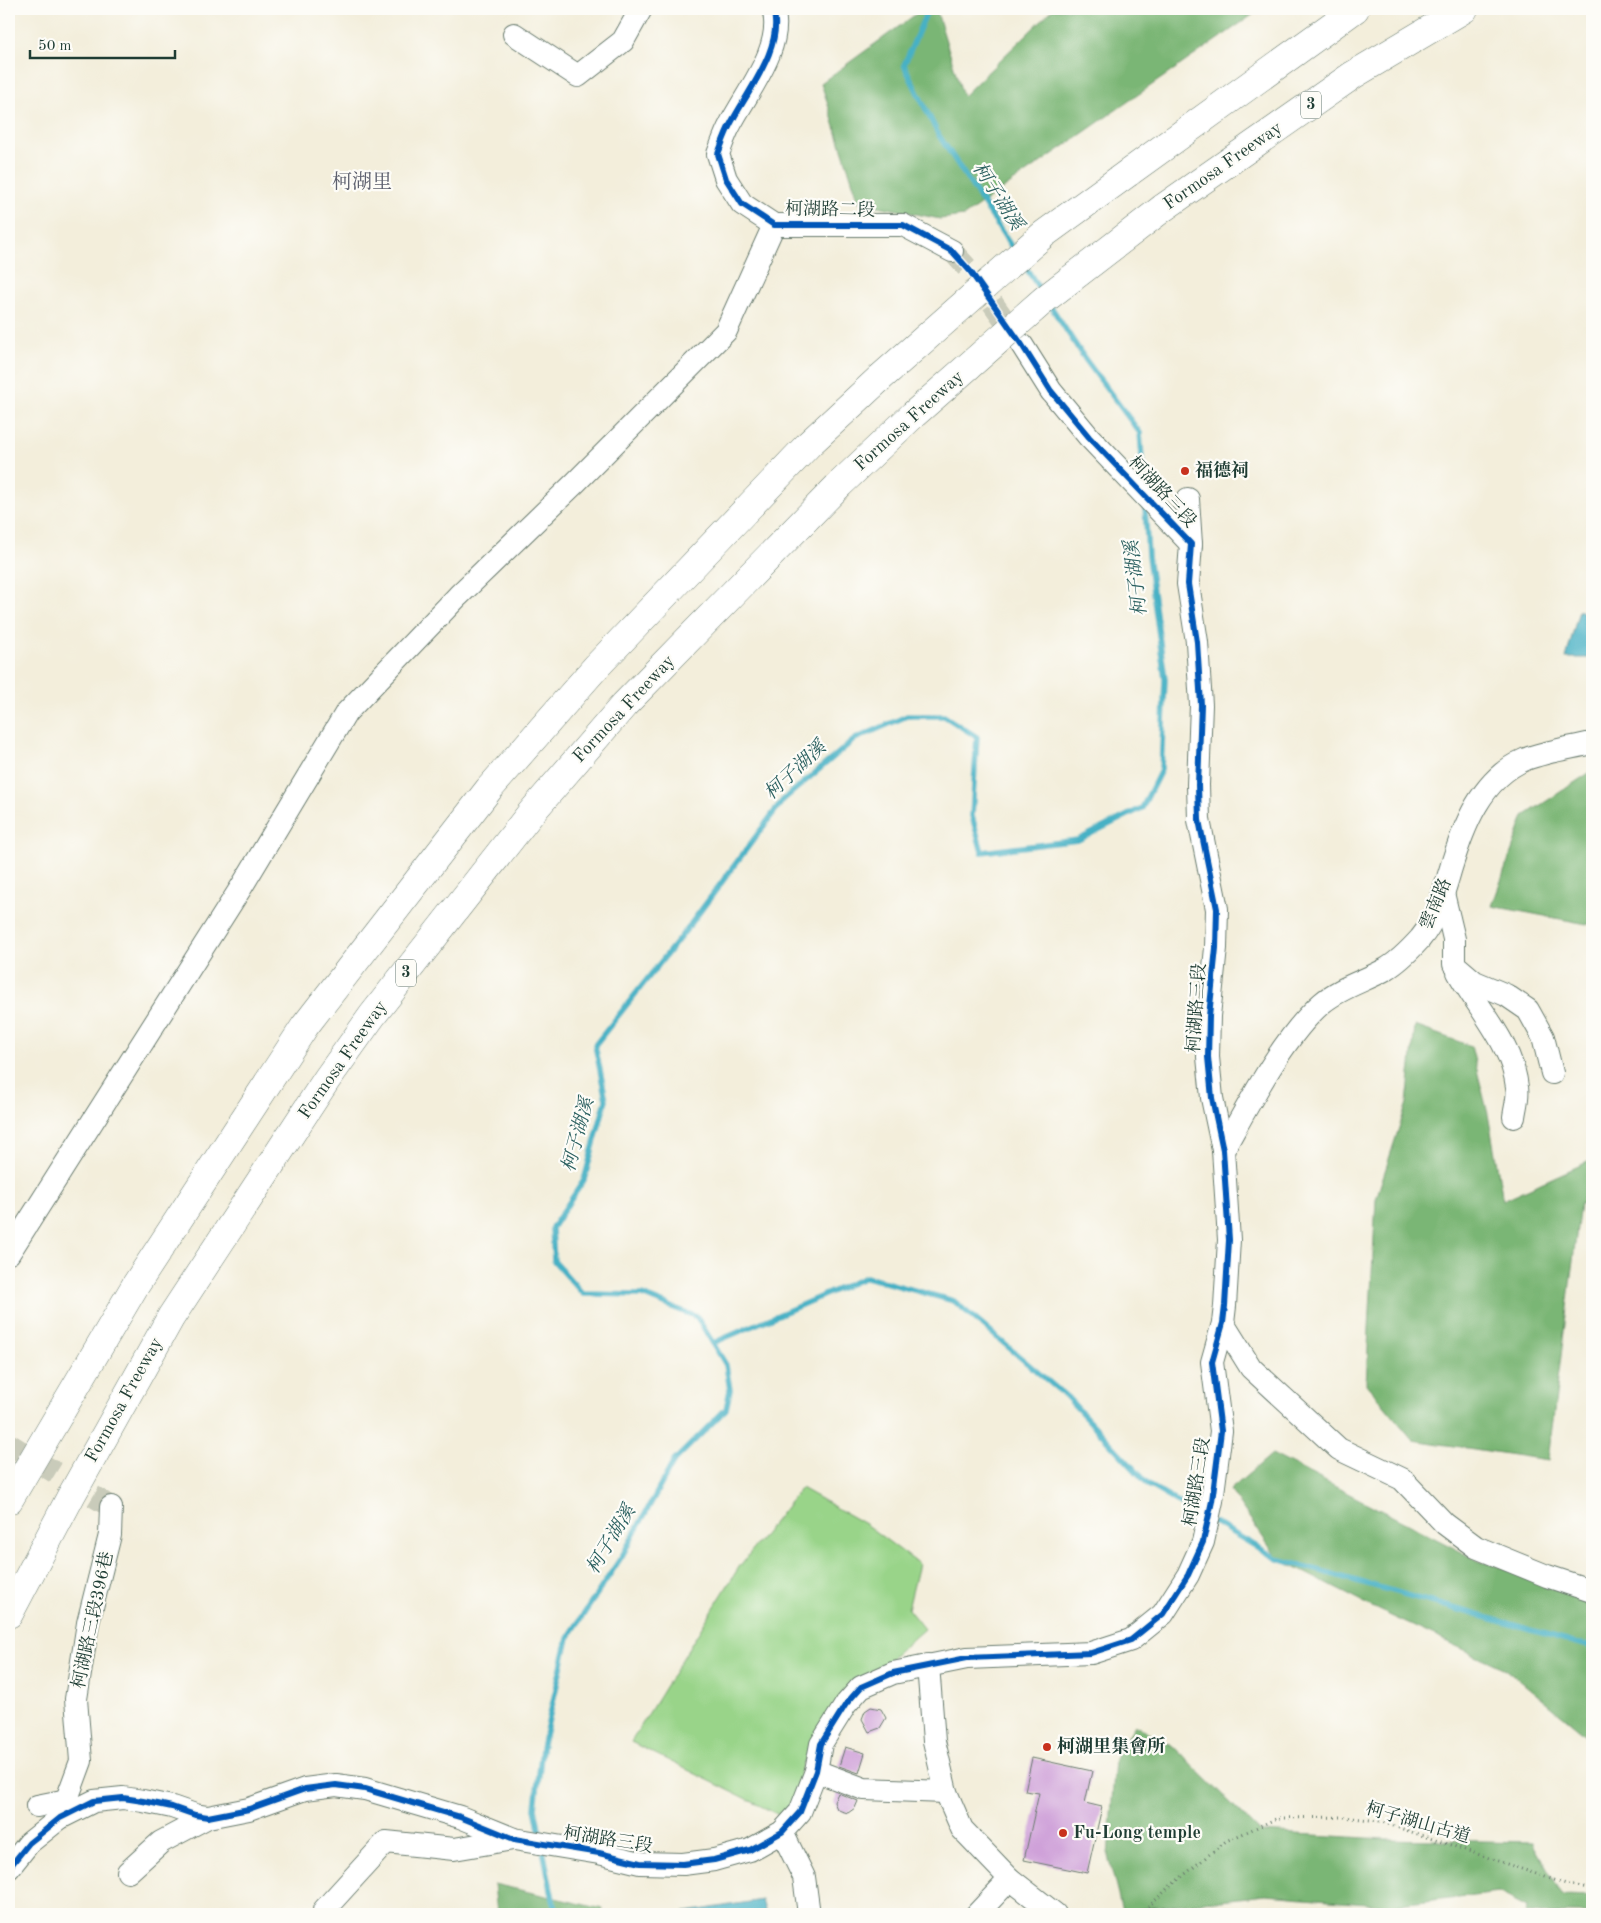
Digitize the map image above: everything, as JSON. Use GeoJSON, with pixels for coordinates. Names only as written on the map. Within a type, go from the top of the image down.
{"type":"FeatureCollection","features":[{"type":"Feature","properties":{"kind":"highway"},"geometry":{"type":"LineString","coordinates":[[9,1500],[134,1286],[305,1026],[489,789],[596,668],[810,443],[880,378],[1044,234],[1355,9]]}},
{"type":"Feature","properties":{"kind":"highway","name":"Formosa Freeway"},"geometry":{"type":"LineString","coordinates":[[9,1614],[71,1496],[171,1317],[327,1079],[372,1016],[531,813],[624,705],[840,484],[913,415],[1045,299],[1163,208],[1353,75],[1464,9]]}},
{"type":"Feature","properties":{"kind":"street"},"geometry":{"type":"LineString","coordinates":[[514,34],[578,76],[623,41],[641,9]]}},
{"type":"Feature","properties":{"kind":"street","name":"柯湖路二段"},"geometry":{"type":"LineString","coordinates":[[773,9],[776,17],[774,36],[760,75],[730,125],[718,154],[726,178],[742,204],[774,225],[902,226],[952,251]]}},
{"type":"Feature","properties":{"kind":"street"},"geometry":{"type":"LineString","coordinates":[[9,1253],[242,886],[346,713],[458,596],[576,483],[726,330],[774,225]]}},
{"type":"Feature","properties":{"kind":"street","name":"柯湖路三段"},"geometry":{"type":"LineString","coordinates":[[9,1868],[29,1843],[64,1809],[94,1801],[123,1798],[172,1806],[195,1815],[208,1817],[250,1810],[304,1790],[336,1785],[365,1789],[460,1817],[514,1839],[599,1853],[640,1863],[683,1864],[714,1860],[750,1850],[782,1832],[800,1812],[816,1771],[821,1744],[846,1704],[861,1687],[893,1673],[928,1664],[967,1658],[1091,1653],[1132,1640],[1162,1614],[1188,1575],[1203,1542],[1212,1501],[1221,1430],[1212,1362],[1223,1323],[1229,1240],[1223,1150],[1212,1098],[1208,1057],[1209,1016],[1216,948],[1217,910],[1199,820],[1198,785],[1201,705],[1197,642],[1188,584],[1191,544],[1097,446],[1051,391],[1022,345]]}},
{"type":"Feature","properties":{"kind":"street"},"geometry":{"type":"LineString","coordinates":[[1188,499],[1191,544]]}},
{"type":"Feature","properties":{"kind":"street","name":"雲南路"},"geometry":{"type":"LineString","coordinates":[[1223,1150],[1248,1105],[1297,1031],[1323,1002],[1348,987],[1387,968],[1411,949],[1430,927],[1443,893],[1457,846],[1471,813],[1499,775],[1526,760],[1592,743]]}},
{"type":"Feature","properties":{"kind":"street"},"geometry":{"type":"LineString","coordinates":[[1443,893],[1454,939],[1454,964],[1470,994],[1492,1025],[1509,1056],[1518,1088],[1514,1117]]}},
{"type":"Feature","properties":{"kind":"street"},"geometry":{"type":"LineString","coordinates":[[1454,964],[1475,982],[1506,995],[1528,1010],[1543,1037],[1552,1073]]}},
{"type":"Feature","properties":{"kind":"street"},"geometry":{"type":"LineString","coordinates":[[1223,1323],[1251,1368],[1340,1449],[1402,1479],[1445,1524],[1476,1548],[1547,1576],[1592,1591]]}},
{"type":"Feature","properties":{"kind":"street","name":"柯湖路三段396巷"},"geometry":{"type":"LineString","coordinates":[[64,1809],[81,1761],[76,1699],[88,1623],[110,1535],[111,1507]]}},
{"type":"Feature","properties":{"kind":"street"},"geometry":{"type":"LineString","coordinates":[[928,1664],[934,1741],[946,1792],[962,1829],[1010,1878],[1054,1914]]}},
{"type":"Feature","properties":{"kind":"street"},"geometry":{"type":"LineString","coordinates":[[816,1771],[864,1789],[946,1792]]}},
{"type":"Feature","properties":{"kind":"street"},"geometry":{"type":"LineString","coordinates":[[37,1806],[64,1809]]}},
{"type":"Feature","properties":{"kind":"street"},"geometry":{"type":"LineString","coordinates":[[128,1872],[161,1842],[208,1817]]}},
{"type":"Feature","properties":{"kind":"street"},"geometry":{"type":"LineString","coordinates":[[782,1832],[804,1878],[809,1914]]}},
{"type":"Feature","properties":{"kind":"street"},"geometry":{"type":"LineString","coordinates":[[324,1910],[386,1842],[454,1849],[514,1839]]}},
{"type":"Feature","properties":{"kind":"street"},"geometry":{"type":"LineString","coordinates":[[977,1914],[1010,1878]]}},
{"type":"Feature","properties":{"kind":"green space"},"geometry":{"type":"Polygon","coordinates":[[[923,9],[936,9],[963,96],[1053,9],[1261,9],[964,216],[940,219],[859,202],[821,83],[923,9]]]}},
{"type":"Feature","properties":{"kind":"green space"},"geometry":{"type":"Polygon","coordinates":[[[1592,771],[1592,925],[1492,906],[1524,816],[1592,771]]]}},
{"type":"Feature","properties":{"kind":"green space"},"geometry":{"type":"Polygon","coordinates":[[[1415,1026],[1471,1046],[1488,1114],[1503,1200],[1592,1160],[1592,1200],[1580,1204],[1548,1460],[1413,1440],[1366,1384],[1376,1199],[1407,1103],[1415,1026]]]}},
{"type":"Feature","properties":{"kind":"green space"},"geometry":{"type":"Polygon","coordinates":[[[1272,1454],[1479,1561],[1592,1593],[1592,1740],[1506,1669],[1378,1610],[1278,1559],[1230,1490],[1272,1454]]]}},
{"type":"Feature","properties":{"kind":"green space"},"geometry":{"type":"Polygon","coordinates":[[[801,1488],[865,1524],[919,1564],[908,1609],[924,1629],[828,1716],[803,1762],[789,1820],[631,1742],[739,1567],[801,1488]]]}},
{"type":"Feature","properties":{"kind":"green space"},"geometry":{"type":"Polygon","coordinates":[[[1135,1725],[1173,1746],[1260,1832],[1385,1839],[1532,1842],[1562,1896],[1592,1897],[1592,1914],[1526,1914],[1527,1907],[1498,1892],[1392,1905],[1266,1895],[1122,1911],[1108,1856],[1115,1759],[1135,1725]]]}},
{"type":"Feature","properties":{"kind":"green space"},"geometry":{"type":"Polygon","coordinates":[[[494,1884],[603,1909],[602,1914],[497,1914],[494,1884]]]}},
{"type":"Feature","properties":{"kind":"water"},"geometry":{"type":"Polygon","coordinates":[[[1579,610],[1592,616],[1592,658],[1566,658],[1579,610]]]}},
{"type":"Feature","properties":{"kind":"water"},"geometry":{"type":"Polygon","coordinates":[[[762,1900],[766,1914],[673,1914],[762,1900]]]}},
{"type":"Feature","properties":{"kind":"building"},"geometry":{"type":"Polygon","coordinates":[[[871,1707],[881,1709],[886,1718],[880,1728],[869,1732],[862,1719],[865,1711],[871,1707]]]}},
{"type":"Feature","properties":{"kind":"building"},"geometry":{"type":"Polygon","coordinates":[[[845,1747],[865,1753],[859,1773],[839,1766],[845,1747]]]}},
{"type":"Feature","properties":{"kind":"building","name":"Fu-Long temple"},"geometry":{"type":"Polygon","coordinates":[[[1032,1758],[1092,1771],[1085,1803],[1102,1807],[1087,1873],[1024,1860],[1039,1793],[1025,1791],[1032,1758]]]}},
{"type":"Feature","properties":{"kind":"building"},"geometry":{"type":"Polygon","coordinates":[[[838,1793],[858,1801],[855,1808],[848,1813],[837,1809],[834,1802],[838,1793]]]}},
{"type":"Feature","properties":{"kind":"waterway","name":"柯子湖溪"},"geometry":{"type":"LineString","coordinates":[[928,9],[904,65],[938,134],[1015,252]]}},
{"type":"Feature","properties":{"kind":"waterway","name":"柯子湖溪"},"geometry":{"type":"LineString","coordinates":[[1023,263],[1042,293]]}},
{"type":"Feature","properties":{"kind":"waterway","name":"柯子湖溪"},"geometry":{"type":"LineString","coordinates":[[1050,305],[1085,359],[1140,433],[1144,485]]}},
{"type":"Feature","properties":{"kind":"waterway","name":"柯子湖溪"},"geometry":{"type":"LineString","coordinates":[[541,1839],[535,1808],[542,1748],[568,1638],[622,1556],[674,1461],[726,1409],[730,1390],[726,1365],[697,1317],[642,1295],[583,1294],[554,1261],[552,1228],[584,1180],[606,1100],[595,1045],[690,925],[783,800],[855,739],[907,716],[944,716],[977,737],[972,816],[982,852],[1078,840],[1142,808],[1161,770],[1165,679],[1148,556],[1145,506]]}},
{"type":"Feature","properties":{"kind":"waterway"},"geometry":{"type":"LineString","coordinates":[[713,1343],[866,1277],[954,1301],[1067,1397],[1150,1486],[1203,1517]]}},
{"type":"Feature","properties":{"kind":"waterway"},"geometry":{"type":"LineString","coordinates":[[1214,1522],[1278,1559],[1592,1647]]}},
{"type":"Feature","properties":{"kind":"waterway","name":"柯子湖溪"},"geometry":{"type":"LineString","coordinates":[[543,1850],[556,1914]]}},
{"type":"Feature","properties":{"kind":"tunnel"},"geometry":{"type":"LineString","coordinates":[[952,251],[970,271],[1020,342]]}},
{"type":"Feature","properties":{"kind":"tunnel"},"geometry":{"type":"LineString","coordinates":[[9,1444],[111,1507]]}},
{"type":"Feature","properties":{"kind":"cycle path"},"geometry":{"type":"LineString","coordinates":[[9,1868],[29,1843],[60,1818],[94,1801],[123,1798],[172,1807],[195,1815],[208,1817],[249,1809],[305,1789],[336,1785],[365,1789],[460,1817],[514,1839],[599,1853],[640,1863],[683,1864],[714,1860],[750,1850],[782,1832],[800,1812],[816,1771],[821,1744],[846,1704],[861,1687],[893,1673],[967,1658],[1091,1653],[1131,1640],[1163,1614],[1188,1575],[1203,1542],[1212,1501],[1221,1431],[1212,1362],[1223,1323],[1229,1240],[1223,1150],[1212,1098],[1208,1057],[1217,909],[1199,820],[1198,785],[1201,705],[1197,642],[1188,584],[1191,544],[1089,437],[1051,391],[1022,345],[970,271],[952,251],[903,225],[774,225],[742,204],[726,179],[718,154],[728,128],[769,54],[774,39],[773,9]]}},
{"type":"Feature","properties":{"kind":"place","name":"福德祠"},"geometry":{"type":"Point","coordinates":[1185,471]}},
{"type":"Feature","properties":{"kind":"place","name":"柯湖里集會所"},"geometry":{"type":"Point","coordinates":[1047,1747]}},
{"type":"Feature","properties":{"kind":"place","name":"Fu-Long temple"},"geometry":{"type":"Point","coordinates":[1063,1833]}},
{"type":"Feature","properties":{"kind":"district","name":"柯湖里"},"geometry":{"type":"Point","coordinates":[362,183]}}]}
